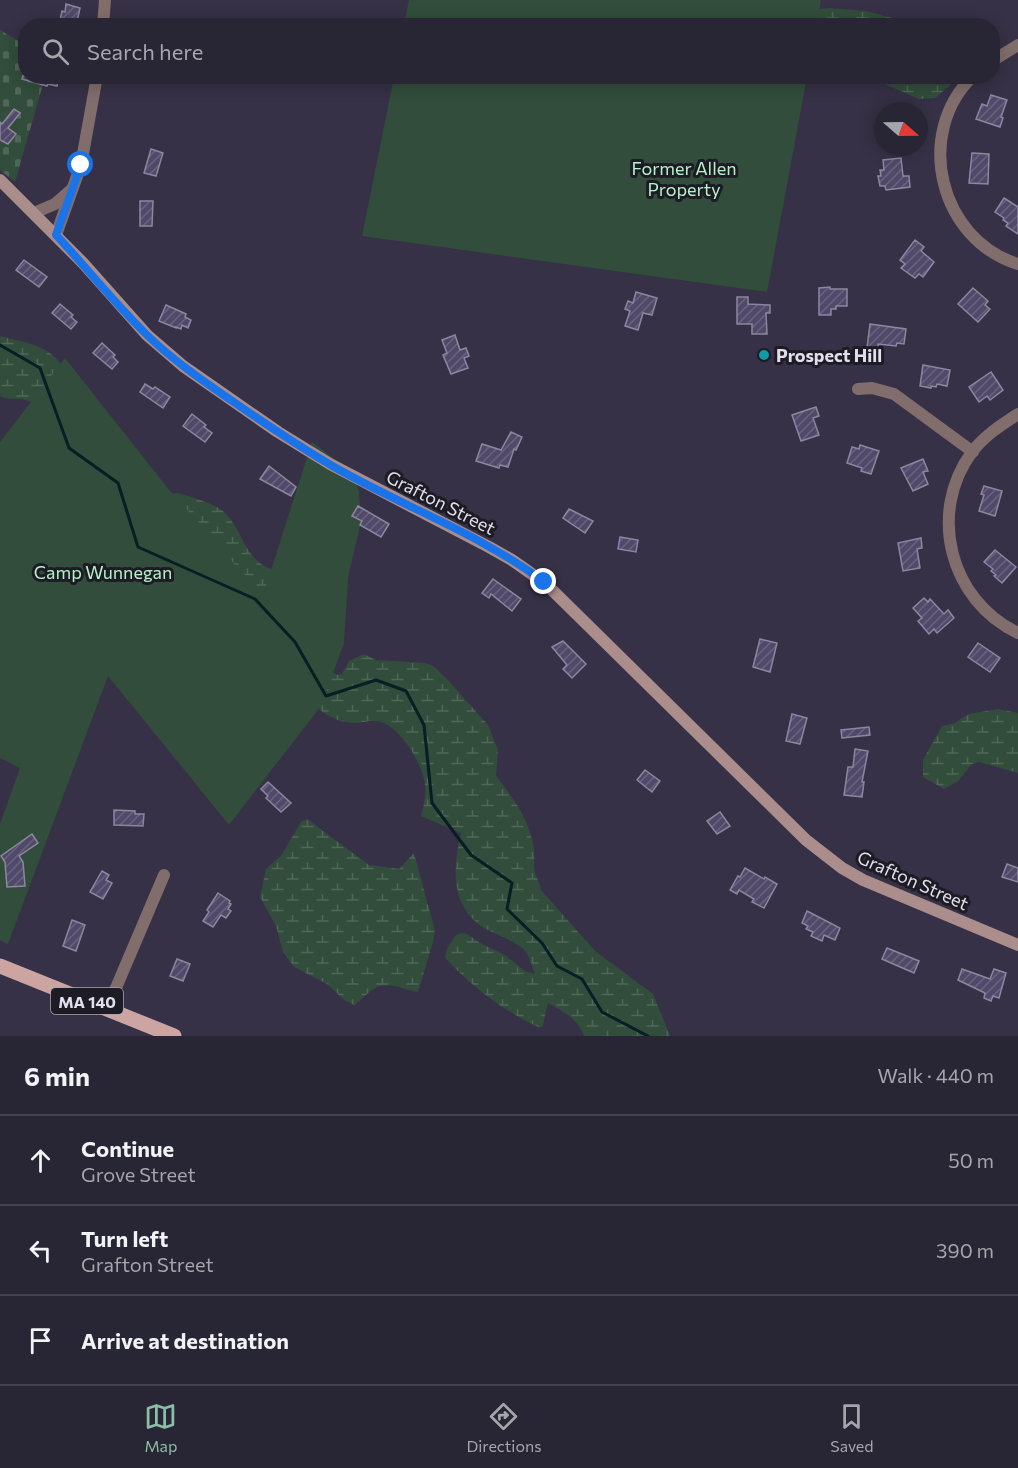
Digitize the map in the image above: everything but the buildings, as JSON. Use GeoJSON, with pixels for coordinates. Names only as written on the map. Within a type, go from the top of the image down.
{"type":"FeatureCollection","features":[{"type":"Feature","properties":{"kind":"main road","name":"MA 140"},"geometry":{"type":"LineString","coordinates":[[0,966],[174,1036]]}},
{"type":"Feature","properties":{"kind":"street"},"geometry":{"type":"LineString","coordinates":[[104,18],[105,0]]}},
{"type":"Feature","properties":{"kind":"street"},"geometry":{"type":"LineString","coordinates":[[1000,57],[1018,45]]}},
{"type":"Feature","properties":{"kind":"street"},"geometry":{"type":"LineString","coordinates":[[56,235],[81,165],[96,84]]}},
{"type":"Feature","properties":{"kind":"street"},"geometry":{"type":"LineString","coordinates":[[967,84],[946,118],[940,158],[943,184],[953,210],[970,234],[988,250],[1018,264]]}},
{"type":"Feature","properties":{"kind":"street","name":"Grafton Street"},"geometry":{"type":"LineString","coordinates":[[0,180],[56,235],[147,335],[220,393],[330,464],[489,547],[546,584],[806,840],[824,855],[863,880],[1018,945]]}},
{"type":"Feature","properties":{"kind":"street"},"geometry":{"type":"LineString","coordinates":[[34,213],[55,204],[72,189]]}},
{"type":"Feature","properties":{"kind":"street"},"geometry":{"type":"LineString","coordinates":[[858,389],[872,388],[894,394],[972,452]]}},
{"type":"Feature","properties":{"kind":"street"},"geometry":{"type":"LineString","coordinates":[[1018,414],[991,432],[972,452],[959,474],[951,500],[948,526],[951,552],[960,577],[975,599],[993,618],[1018,633]]}},
{"type":"Feature","properties":{"kind":"street"},"geometry":{"type":"LineString","coordinates":[[107,1009],[164,875]]}},
{"type":"Feature","properties":{"kind":"green space"},"geometry":{"type":"Polygon","coordinates":[[[409,0],[821,0],[818,18],[405,18],[409,0]]]}},
{"type":"Feature","properties":{"kind":"green space"},"geometry":{"type":"Polygon","coordinates":[[[830,8],[866,11],[892,18],[809,18],[811,10],[830,8]]]}},
{"type":"Feature","properties":{"kind":"green space"},"geometry":{"type":"Polygon","coordinates":[[[0,30],[18,41],[18,84],[43,84],[15,182],[0,170],[0,30]]]}},
{"type":"Feature","properties":{"kind":"green space","name":"Former Allen Property"},"geometry":{"type":"Polygon","coordinates":[[[393,84],[806,84],[767,292],[362,236],[393,84]]]}},
{"type":"Feature","properties":{"kind":"green space"},"geometry":{"type":"Polygon","coordinates":[[[885,84],[952,84],[935,98],[919,99],[885,84]]]}},
{"type":"Feature","properties":{"kind":"green space"},"geometry":{"type":"Polygon","coordinates":[[[0,336],[42,349],[56,358],[61,365],[35,405],[27,400],[0,396],[0,336]]]}},
{"type":"Feature","properties":{"kind":"green space","name":"Camp Wunnegan"},"geometry":{"type":"Polygon","coordinates":[[[65,358],[170,491],[239,570],[264,592],[312,442],[353,473],[359,492],[361,522],[348,577],[344,643],[321,706],[229,825],[108,676],[8,944],[0,940],[0,824],[20,768],[0,758],[0,442],[65,358]]]}},
{"type":"Feature","properties":{"kind":"green space"},"geometry":{"type":"Polygon","coordinates":[[[177,493],[209,503],[224,512],[256,560],[274,570],[329,670],[337,675],[342,674],[349,661],[364,654],[376,660],[425,663],[433,666],[445,677],[488,725],[498,750],[496,776],[515,802],[529,829],[534,850],[534,870],[541,890],[595,951],[653,994],[670,1036],[584,1036],[574,1020],[548,1003],[543,1025],[540,1028],[490,998],[445,958],[447,949],[455,936],[461,933],[467,934],[505,955],[525,971],[535,974],[529,957],[523,949],[477,923],[467,912],[457,888],[456,875],[461,833],[421,816],[425,796],[424,780],[416,759],[405,742],[399,734],[384,723],[340,721],[316,706],[168,494],[177,493]]]}},
{"type":"Feature","properties":{"kind":"green space"},"geometry":{"type":"Polygon","coordinates":[[[998,709],[1018,713],[1018,773],[979,762],[972,764],[958,781],[944,789],[923,777],[923,760],[942,726],[955,723],[969,714],[998,709]]]}},
{"type":"Feature","properties":{"kind":"green space"},"geometry":{"type":"Polygon","coordinates":[[[307,819],[369,865],[399,869],[414,853],[435,931],[418,992],[383,985],[372,990],[354,1005],[344,1000],[327,984],[294,967],[283,952],[276,926],[260,897],[266,869],[281,856],[301,822],[307,819]]]}},
{"type":"Feature","properties":{"kind":"waterway"},"geometry":{"type":"LineString","coordinates":[[0,345],[40,368],[69,448],[118,483],[138,547],[255,599],[295,642],[326,696],[376,680],[406,691],[424,725],[432,803],[471,855],[512,883],[507,909],[542,943],[557,966],[582,979],[602,1012],[648,1036]]}},
{"type":"Feature","properties":{"kind":"place","name":"Prospect Hill"},"geometry":{"type":"Point","coordinates":[764,355]}},
{"type":"Feature","properties":{"kind":"route"},"geometry":{"type":"LineString","coordinates":[[81,165],[56,235],[136,324],[157,344],[220,393],[330,464],[489,547],[544,582]]}}]}
